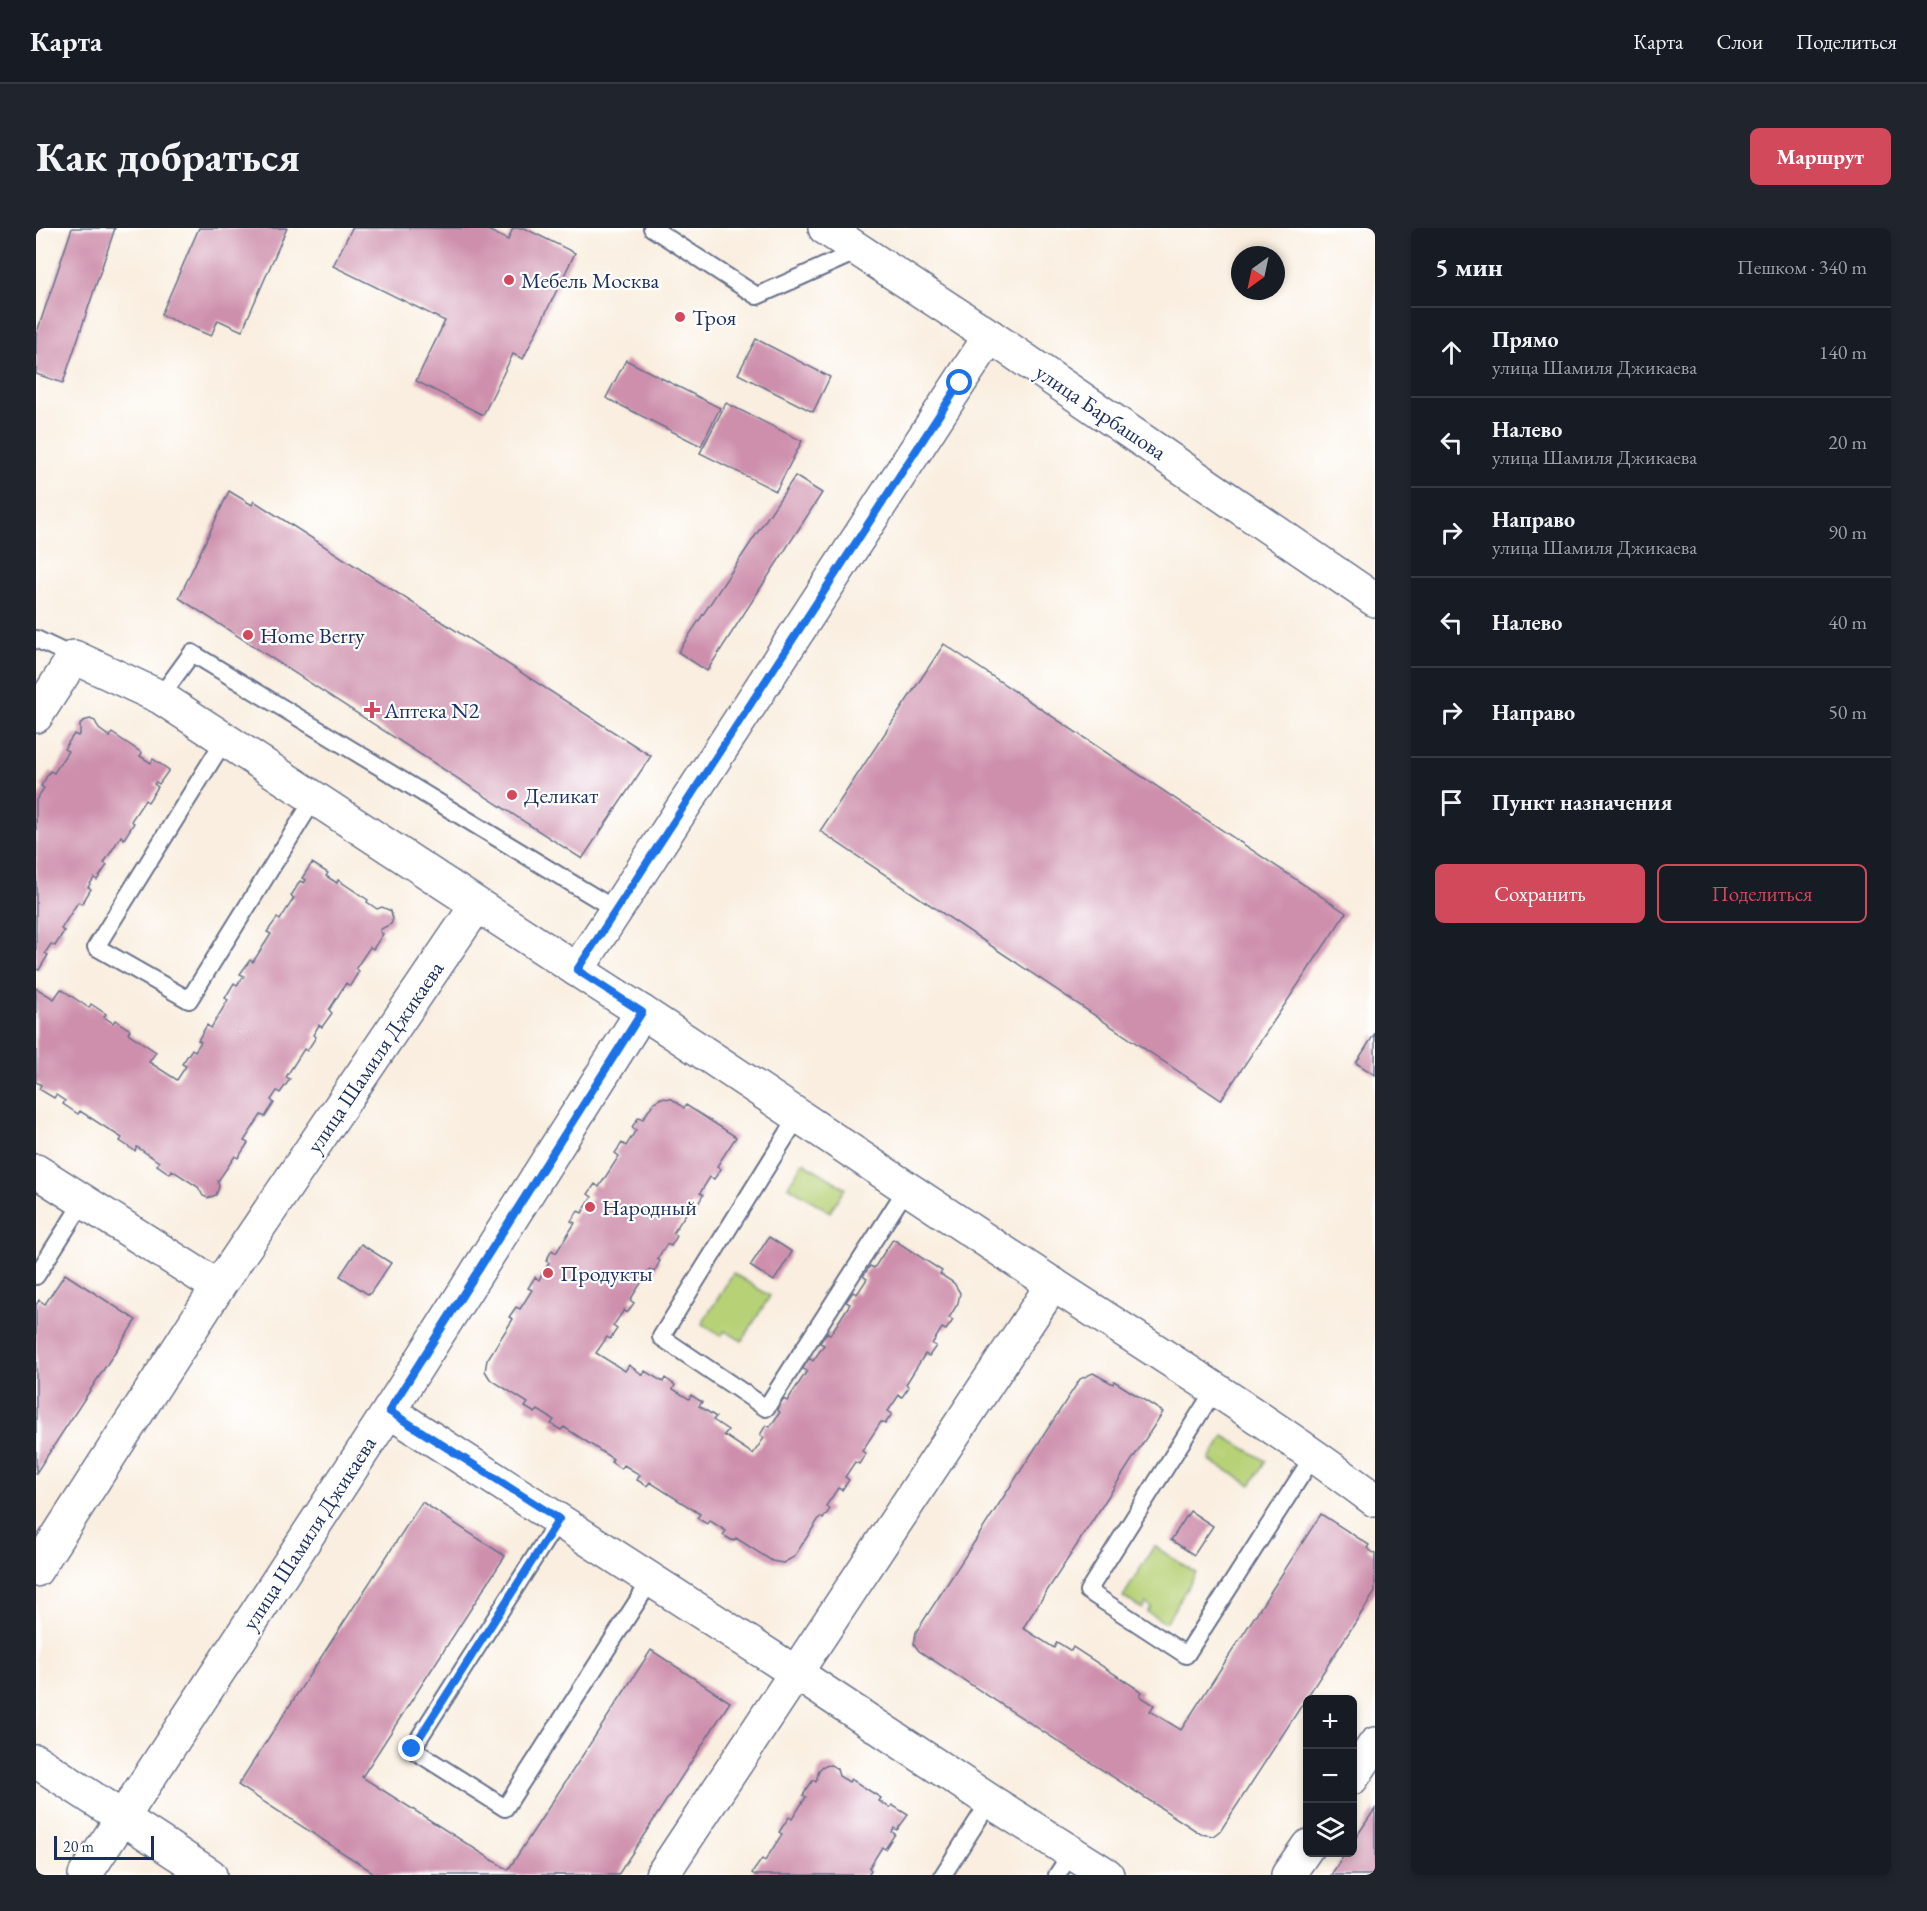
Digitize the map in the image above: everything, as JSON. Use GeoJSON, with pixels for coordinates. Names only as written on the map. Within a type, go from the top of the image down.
{"type":"FeatureCollection","features":[{"type":"Feature","properties":{"kind":"street","name":"улица Барбашова"},"geometry":{"type":"LineString","coordinates":[[825,228],[990,336],[1375,600]]}},
{"type":"Feature","properties":{"kind":"street"},"geometry":{"type":"LineString","coordinates":[[577,970],[990,336]]}},
{"type":"Feature","properties":{"kind":"street"},"geometry":{"type":"LineString","coordinates":[[36,716],[74,657],[160,697],[1215,1389],[1314,1455],[1375,1500]]}},
{"type":"Feature","properties":{"kind":"street","name":"улица Шамиля Джикаева"},"geometry":{"type":"LineString","coordinates":[[36,1570],[218,1287],[477,905]]}},
{"type":"Feature","properties":{"kind":"street","name":"улица Шамиля Джикаева"},"geometry":{"type":"LineString","coordinates":[[85,1875],[389,1411],[642,1012]]}},
{"type":"Feature","properties":{"kind":"street"},"geometry":{"type":"LineString","coordinates":[[36,1171],[218,1287]]}},
{"type":"Feature","properties":{"kind":"street"},"geometry":{"type":"LineString","coordinates":[[662,1875],[1053,1284]]}},
{"type":"Feature","properties":{"kind":"street"},"geometry":{"type":"LineString","coordinates":[[389,1411],[796,1672],[990,1801],[1065,1863],[1107,1875]]}},
{"type":"Feature","properties":{"kind":"street"},"geometry":{"type":"LineString","coordinates":[[1357,1772],[1375,1744]]}},
{"type":"Feature","properties":{"kind":"street"},"geometry":{"type":"LineString","coordinates":[[36,1761],[210,1875]]}},
{"type":"Feature","properties":{"kind":"street"},"geometry":{"type":"LineString","coordinates":[[1288,1875],[1303,1853]]}},
{"type":"Feature","properties":{"kind":"lane"},"geometry":{"type":"LineString","coordinates":[[652,228],[757,296],[858,251]]}},
{"type":"Feature","properties":{"kind":"lane"},"geometry":{"type":"LineString","coordinates":[[36,639],[74,657]]}},
{"type":"Feature","properties":{"kind":"lane"},"geometry":{"type":"LineString","coordinates":[[160,697],[192,653],[616,910]]}},
{"type":"Feature","properties":{"kind":"lane"},"geometry":{"type":"LineString","coordinates":[[225,740],[96,947],[189,1000],[314,799]]}},
{"type":"Feature","properties":{"kind":"lane"},"geometry":{"type":"LineString","coordinates":[[799,1115],[661,1337],[670,1344],[766,1408],[907,1188]]}},
{"type":"Feature","properties":{"kind":"lane"},"geometry":{"type":"LineString","coordinates":[[36,1276],[83,1202]]}},
{"type":"Feature","properties":{"kind":"lane"},"geometry":{"type":"LineString","coordinates":[[1215,1389],[1088,1591],[1186,1655],[1314,1455]]}},
{"type":"Feature","properties":{"kind":"lane"},"geometry":{"type":"LineString","coordinates":[[559,1519],[412,1749],[505,1808],[651,1580]]}},
{"type":"Feature","properties":{"kind":"lane"},"geometry":{"type":"LineString","coordinates":[[943,1875],[990,1801]]}},
{"type":"Feature","properties":{"kind":"green space"},"geometry":{"type":"Polygon","coordinates":[[[803,1162],[845,1188],[830,1212],[788,1186],[803,1162]]]}},
{"type":"Feature","properties":{"kind":"green space"},"geometry":{"type":"Polygon","coordinates":[[[733,1273],[770,1296],[742,1341],[725,1331],[721,1336],[702,1324],[733,1273]]]}},
{"type":"Feature","properties":{"kind":"green space"},"geometry":{"type":"Polygon","coordinates":[[[1224,1436],[1266,1461],[1251,1485],[1209,1460],[1224,1436]]]}},
{"type":"Feature","properties":{"kind":"green space"},"geometry":{"type":"Polygon","coordinates":[[[1154,1546],[1196,1573],[1167,1621],[1164,1622],[1147,1612],[1151,1607],[1146,1603],[1142,1609],[1123,1597],[1154,1546]]]}},
{"type":"Feature","properties":{"kind":"building"},"geometry":{"type":"Polygon","coordinates":[[[72,228],[115,228],[63,383],[36,374],[36,335],[72,228]]]}},
{"type":"Feature","properties":{"kind":"building"},"geometry":{"type":"Polygon","coordinates":[[[199,228],[287,228],[242,331],[218,320],[211,336],[161,315],[199,228]]]}},
{"type":"Feature","properties":{"kind":"building"},"geometry":{"type":"Polygon","coordinates":[[[352,228],[484,228],[508,240],[513,228],[524,228],[575,253],[523,359],[513,354],[483,415],[416,381],[445,321],[333,266],[352,228]]]}},
{"type":"Feature","properties":{"kind":"building"},"geometry":{"type":"Polygon","coordinates":[[[756,339],[830,377],[813,412],[738,374],[756,339]]]}},
{"type":"Feature","properties":{"kind":"building"},"geometry":{"type":"Polygon","coordinates":[[[626,360],[720,408],[701,446],[606,398],[626,360]]]}},
{"type":"Feature","properties":{"kind":"building"},"geometry":{"type":"Polygon","coordinates":[[[726,403],[802,441],[776,491],[700,453],[726,403]]]}},
{"type":"Feature","properties":{"kind":"building"},"geometry":{"type":"Polygon","coordinates":[[[795,476],[822,493],[707,671],[678,652],[795,476]]]}},
{"type":"Feature","properties":{"kind":"building"},"geometry":{"type":"Polygon","coordinates":[[[229,491],[252,505],[254,501],[651,756],[582,859],[179,598],[229,491]]]}},
{"type":"Feature","properties":{"kind":"building"},"geometry":{"type":"Polygon","coordinates":[[[944,644],[1346,913],[1221,1100],[820,831],[944,644]]]}},
{"type":"Feature","properties":{"kind":"building"},"geometry":{"type":"Polygon","coordinates":[[[90,719],[95,721],[99,729],[110,737],[112,733],[142,753],[140,756],[151,763],[153,759],[169,770],[159,784],[156,782],[154,784],[158,787],[148,802],[145,800],[131,821],[134,823],[124,839],[121,836],[104,863],[107,865],[97,880],[94,878],[88,887],[91,889],[82,904],[78,902],[61,929],[64,931],[55,946],[51,944],[45,953],[48,955],[39,970],[36,969],[36,800],[44,788],[41,786],[50,771],[54,773],[68,751],[64,749],[74,734],[78,736],[80,733],[80,725],[83,721],[90,719]]]}},
{"type":"Feature","properties":{"kind":"building"},"geometry":{"type":"Polygon","coordinates":[[[312,863],[328,873],[326,876],[337,883],[338,880],[368,900],[367,902],[377,909],[382,907],[391,911],[393,919],[391,924],[381,929],[380,932],[383,934],[373,949],[370,947],[356,968],[359,971],[350,986],[346,983],[329,1010],[332,1013],[322,1027],[319,1025],[313,1035],[316,1037],[307,1051],[304,1049],[286,1077],[290,1079],[280,1093],[277,1091],[271,1100],[274,1103],[265,1117],[261,1115],[244,1141],[248,1143],[238,1158],[235,1156],[218,1181],[219,1187],[216,1195],[208,1198],[203,1196],[198,1187],[172,1170],[170,1174],[157,1165],[159,1162],[137,1147],[135,1151],[120,1141],[122,1138],[80,1111],[78,1114],[63,1104],[65,1101],[56,1095],[54,1098],[39,1089],[41,1085],[36,1082],[36,988],[54,999],[61,989],[89,1008],[91,1004],[106,1014],[104,1017],[113,1023],[115,1020],[130,1030],[128,1033],[156,1052],[149,1062],[177,1080],[186,1066],[182,1064],[192,1049],[195,1051],[201,1042],[198,1040],[207,1025],[211,1028],[228,1000],[225,998],[234,983],[237,985],[244,976],[240,974],[250,960],[253,962],[271,934],[267,932],[277,918],[280,920],[294,898],[291,896],[300,881],[304,883],[306,880],[302,878],[312,863]]]}},
{"type":"Feature","properties":{"kind":"building"},"geometry":{"type":"Polygon","coordinates":[[[1375,1033],[1375,1075],[1356,1063],[1375,1033]]]}},
{"type":"Feature","properties":{"kind":"building"},"geometry":{"type":"Polygon","coordinates":[[[661,1098],[672,1099],[684,1108],[686,1105],[736,1137],[717,1166],[721,1169],[714,1179],[710,1177],[700,1193],[703,1195],[697,1206],[693,1203],[673,1233],[677,1236],[671,1246],[667,1244],[657,1259],[660,1261],[654,1272],[650,1269],[630,1300],[634,1303],[627,1313],[624,1310],[613,1326],[617,1329],[610,1339],[607,1337],[596,1353],[625,1371],[629,1365],[643,1375],[645,1371],[663,1382],[665,1378],[675,1385],[673,1389],[689,1399],[691,1395],[702,1402],[699,1406],[716,1417],[713,1420],[728,1430],[724,1435],[753,1454],[764,1438],[760,1435],[766,1425],[770,1427],[780,1412],[777,1409],[783,1399],[787,1401],[807,1371],[803,1369],[809,1358],[813,1361],[824,1345],[820,1343],[827,1332],[830,1335],[850,1304],[846,1302],[853,1292],[857,1294],[867,1279],[863,1276],[870,1266],[874,1268],[893,1239],[942,1271],[940,1274],[954,1283],[960,1293],[958,1303],[949,1318],[953,1320],[946,1330],[942,1328],[932,1344],[936,1346],[929,1356],[925,1354],[906,1384],[909,1387],[902,1397],[899,1395],[888,1411],[892,1414],[885,1424],[881,1422],[862,1451],[866,1454],[859,1464],[855,1462],[845,1477],[849,1480],[842,1490],[838,1488],[826,1506],[830,1509],[823,1519],[820,1517],[794,1557],[783,1563],[772,1561],[736,1538],[733,1541],[723,1535],[726,1531],[709,1520],[707,1524],[697,1518],[700,1514],[650,1482],[647,1486],[637,1480],[640,1475],[624,1465],[621,1469],[611,1462],[613,1459],[564,1427],[561,1430],[551,1424],[554,1420],[538,1410],[535,1413],[525,1407],[528,1403],[490,1379],[485,1371],[487,1360],[513,1319],[509,1317],[516,1307],[520,1309],[532,1290],[528,1288],[535,1277],[539,1280],[549,1263],[546,1261],[552,1250],[556,1253],[575,1223],[571,1221],[578,1211],[582,1213],[592,1197],[588,1194],[595,1184],[599,1187],[619,1156],[615,1153],[622,1143],[626,1146],[636,1130],[632,1127],[639,1117],[643,1119],[654,1102],[661,1098]]]}},
{"type":"Feature","properties":{"kind":"building"},"geometry":{"type":"Polygon","coordinates":[[[769,1237],[792,1252],[774,1281],[750,1266],[769,1237]]]}},
{"type":"Feature","properties":{"kind":"building"},"geometry":{"type":"Polygon","coordinates":[[[361,1244],[391,1263],[369,1295],[340,1276],[361,1244]]]}},
{"type":"Feature","properties":{"kind":"building"},"geometry":{"type":"Polygon","coordinates":[[[65,1274],[136,1320],[36,1473],[36,1305],[39,1300],[45,1304],[65,1274]]]}},
{"type":"Feature","properties":{"kind":"building"},"geometry":{"type":"Polygon","coordinates":[[[1093,1373],[1113,1384],[1114,1381],[1163,1412],[1023,1628],[1054,1648],[1057,1642],[1071,1651],[1073,1647],[1142,1692],[1140,1696],[1154,1705],[1150,1711],[1181,1730],[1321,1514],[1369,1545],[1367,1548],[1375,1554],[1375,1592],[1308,1695],[1303,1695],[1303,1703],[1221,1830],[1213,1836],[1201,1834],[919,1651],[914,1644],[916,1632],[1080,1379],[1093,1373]]]}},
{"type":"Feature","properties":{"kind":"building"},"geometry":{"type":"Polygon","coordinates":[[[422,1502],[505,1556],[362,1777],[508,1870],[651,1650],[730,1702],[618,1875],[377,1875],[238,1785],[422,1502]]]}},
{"type":"Feature","properties":{"kind":"building"},"geometry":{"type":"Polygon","coordinates":[[[1190,1511],[1213,1526],[1194,1555],[1171,1540],[1190,1511]]]}},
{"type":"Feature","properties":{"kind":"building"},"geometry":{"type":"Polygon","coordinates":[[[831,1765],[837,1769],[839,1776],[849,1782],[851,1779],[881,1798],[879,1801],[890,1808],[892,1805],[908,1815],[897,1830],[894,1828],[892,1832],[895,1834],[885,1849],[882,1847],[869,1868],[871,1870],[868,1875],[755,1875],[752,1873],[762,1859],[765,1861],[782,1834],[779,1832],[789,1817],[792,1819],[806,1797],[803,1795],[813,1780],[816,1782],[819,1770],[823,1766],[831,1765]]]}},
{"type":"Feature","properties":{"kind":"building"},"geometry":{"type":"Polygon","coordinates":[[[1375,1809],[1375,1875],[1331,1875],[1343,1857],[1357,1857],[1357,1836],[1375,1809]]]}},
{"type":"Feature","properties":{"kind":"place","name":"Мебель Москва"},"geometry":{"type":"Point","coordinates":[509,280]}},
{"type":"Feature","properties":{"kind":"place","name":"Троя"},"geometry":{"type":"Point","coordinates":[680,317]}},
{"type":"Feature","properties":{"kind":"place","name":"Home Berry"},"geometry":{"type":"Point","coordinates":[248,635]}},
{"type":"Feature","properties":{"kind":"place","name":"Аптека N2"},"geometry":{"type":"Point","coordinates":[372,710]}},
{"type":"Feature","properties":{"kind":"place","name":"Деликат"},"geometry":{"type":"Point","coordinates":[512,795]}},
{"type":"Feature","properties":{"kind":"place","name":"Народный"},"geometry":{"type":"Point","coordinates":[590,1207]}},
{"type":"Feature","properties":{"kind":"place","name":"Продукты"},"geometry":{"type":"Point","coordinates":[548,1273]}},
{"type":"Feature","properties":{"kind":"route"},"geometry":{"type":"LineString","coordinates":[[412,1749],[559,1519],[389,1411],[642,1012],[577,970],[960,383]]}}]}
